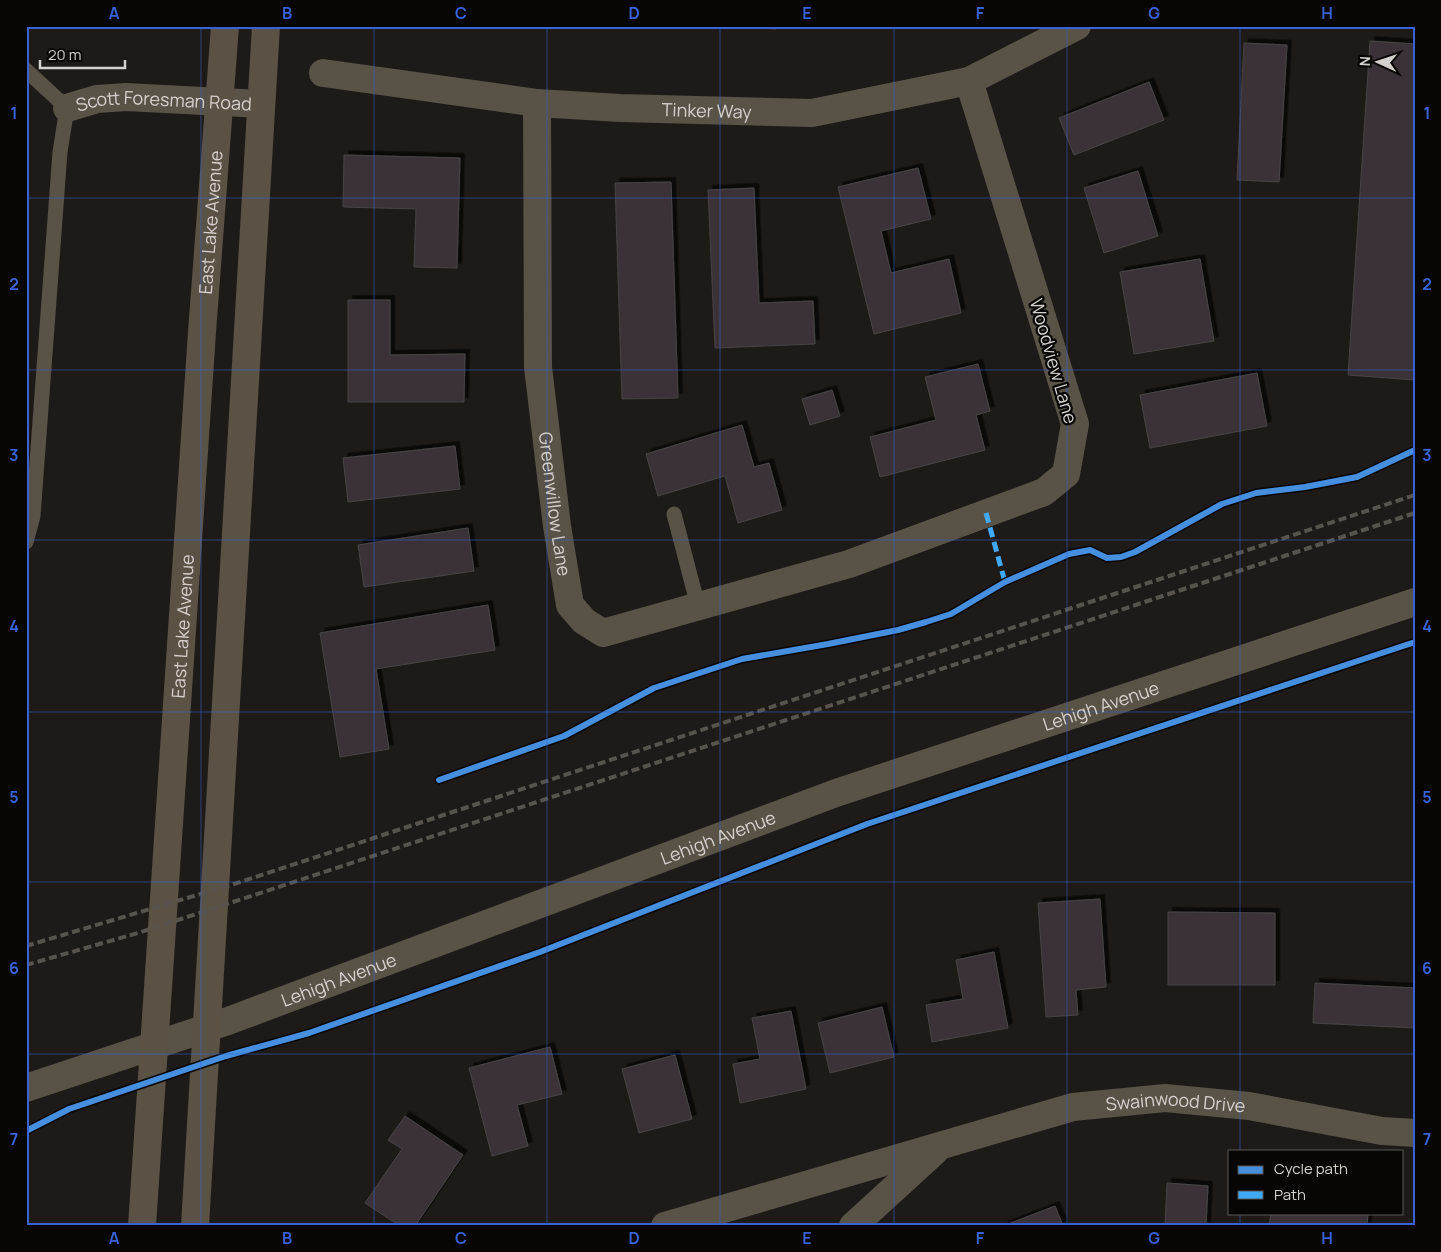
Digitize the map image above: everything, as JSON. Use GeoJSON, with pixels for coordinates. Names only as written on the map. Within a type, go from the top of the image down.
{"type":"FeatureCollection","features":[{"type":"Feature","properties":{"kind":"main road","name":"East Lake Avenue"},"geometry":{"type":"LineString","coordinates":[[142,1226],[202,332],[225,26]]}},
{"type":"Feature","properties":{"kind":"main road"},"geometry":{"type":"LineString","coordinates":[[195,1226],[266,26]]}},
{"type":"Feature","properties":{"kind":"street","name":"Tinker Way"},"geometry":{"type":"LineString","coordinates":[[322,73],[537,103],[620,108],[812,113],[969,81],[1077,26]]}},
{"type":"Feature","properties":{"kind":"street","name":"Woodview Lane"},"geometry":{"type":"LineString","coordinates":[[849,564],[1044,492],[1066,474],[1075,424],[969,81]]}},
{"type":"Feature","properties":{"kind":"street","name":"Scott Foresman Road"},"geometry":{"type":"LineString","coordinates":[[67,108],[97,100],[126,97],[261,104]]}},
{"type":"Feature","properties":{"kind":"street","name":"Greenwillow Lane"},"geometry":{"type":"LineString","coordinates":[[537,103],[538,367],[557,526],[570,605],[584,621],[604,633],[849,564]]}},
{"type":"Feature","properties":{"kind":"street","name":"Lehigh Avenue"},"geometry":{"type":"LineString","coordinates":[[26,1088],[228,1021],[836,793],[1415,602]]}},
{"type":"Feature","properties":{"kind":"street","name":"Swainwood Drive"},"geometry":{"type":"LineString","coordinates":[[665,1226],[1073,1107],[1165,1098],[1249,1106],[1382,1131],[1415,1133]]}},
{"type":"Feature","properties":{"kind":"street","name":"Swainwood Drive"},"geometry":{"type":"LineString","coordinates":[[853,1226],[940,1147]]}},
{"type":"Feature","properties":{"kind":"street"},"geometry":{"type":"LineString","coordinates":[[722,1209],[748,1226]]}},
{"type":"Feature","properties":{"kind":"lane"},"geometry":{"type":"LineString","coordinates":[[26,70],[67,108],[60,152],[33,516],[26,542]]}},
{"type":"Feature","properties":{"kind":"lane"},"geometry":{"type":"LineString","coordinates":[[674,514],[698,606]]}},
{"type":"Feature","properties":{"kind":"path"},"geometry":{"type":"LineString","coordinates":[[439,780],[564,736],[654,688],[742,659],[898,630],[926,622],[951,614],[1005,582],[1069,554],[1090,550],[1107,558],[1121,557],[1135,552],[1222,504],[1256,493],[1305,487],[1357,477],[1415,450]]}},
{"type":"Feature","properties":{"kind":"building"},"geometry":{"type":"Polygon","coordinates":[[[720,26],[776,26],[776,29],[720,26]]]}},
{"type":"Feature","properties":{"kind":"building"},"geometry":{"type":"Polygon","coordinates":[[[1370,41],[1415,44],[1415,380],[1348,375],[1370,41]]]}},
{"type":"Feature","properties":{"kind":"building"},"geometry":{"type":"Polygon","coordinates":[[[1244,43],[1287,45],[1279,182],[1237,180],[1244,43]]]}},
{"type":"Feature","properties":{"kind":"building"},"geometry":{"type":"Polygon","coordinates":[[[1149,82],[1164,120],[1074,155],[1059,118],[1149,82]]]}},
{"type":"Feature","properties":{"kind":"building"},"geometry":{"type":"Polygon","coordinates":[[[344,155],[460,158],[457,268],[414,267],[416,209],[343,207],[344,155]]]}},
{"type":"Feature","properties":{"kind":"building"},"geometry":{"type":"Polygon","coordinates":[[[918,168],[931,219],[881,231],[891,273],[949,259],[961,313],[874,334],[838,187],[918,168]]]}},
{"type":"Feature","properties":{"kind":"building"},"geometry":{"type":"Polygon","coordinates":[[[1138,171],[1158,236],[1104,253],[1084,188],[1138,171]]]}},
{"type":"Feature","properties":{"kind":"building"},"geometry":{"type":"Polygon","coordinates":[[[671,182],[678,398],[622,399],[615,183],[671,182]]]}},
{"type":"Feature","properties":{"kind":"building"},"geometry":{"type":"Polygon","coordinates":[[[754,188],[759,303],[813,301],[815,344],[715,348],[708,190],[754,188]]]}},
{"type":"Feature","properties":{"kind":"building"},"geometry":{"type":"Polygon","coordinates":[[[1200,259],[1214,341],[1134,354],[1120,272],[1200,259]]]}},
{"type":"Feature","properties":{"kind":"building"},"geometry":{"type":"Polygon","coordinates":[[[348,300],[390,300],[390,355],[465,354],[464,402],[348,402],[348,300]]]}},
{"type":"Feature","properties":{"kind":"building"},"geometry":{"type":"Polygon","coordinates":[[[978,364],[990,411],[976,415],[985,450],[880,477],[870,437],[936,420],[925,377],[978,364]]]}},
{"type":"Feature","properties":{"kind":"building"},"geometry":{"type":"Polygon","coordinates":[[[1257,373],[1267,426],[1150,448],[1140,395],[1257,373]]]}},
{"type":"Feature","properties":{"kind":"building"},"geometry":{"type":"Polygon","coordinates":[[[832,390],[840,416],[810,425],[802,399],[832,390]]]}},
{"type":"Feature","properties":{"kind":"building"},"geometry":{"type":"Polygon","coordinates":[[[742,425],[754,467],[769,463],[782,510],[738,523],[725,476],[658,496],[646,454],[742,425]]]}},
{"type":"Feature","properties":{"kind":"building"},"geometry":{"type":"Polygon","coordinates":[[[455,446],[460,489],[348,502],[343,458],[455,446]]]}},
{"type":"Feature","properties":{"kind":"building"},"geometry":{"type":"Polygon","coordinates":[[[468,528],[474,571],[364,587],[358,545],[468,528]]]}},
{"type":"Feature","properties":{"kind":"building"},"geometry":{"type":"Polygon","coordinates":[[[488,605],[495,650],[376,669],[389,749],[340,757],[320,633],[488,605]]]}},
{"type":"Feature","properties":{"kind":"building"},"geometry":{"type":"Polygon","coordinates":[[[1100,899],[1106,987],[1076,990],[1078,1015],[1046,1017],[1038,903],[1100,899]]]}},
{"type":"Feature","properties":{"kind":"building"},"geometry":{"type":"Polygon","coordinates":[[[1168,912],[1275,913],[1275,985],[1168,985],[1168,912]]]}},
{"type":"Feature","properties":{"kind":"building"},"geometry":{"type":"Polygon","coordinates":[[[994,952],[1008,1028],[932,1042],[926,1005],[963,999],[956,960],[994,952]]]}},
{"type":"Feature","properties":{"kind":"building"},"geometry":{"type":"Polygon","coordinates":[[[1315,983],[1415,988],[1415,1028],[1313,1023],[1315,983]]]}},
{"type":"Feature","properties":{"kind":"building"},"geometry":{"type":"Polygon","coordinates":[[[882,1007],[894,1057],[830,1073],[818,1023],[882,1007]]]}},
{"type":"Feature","properties":{"kind":"building"},"geometry":{"type":"Polygon","coordinates":[[[791,1011],[806,1089],[740,1103],[733,1064],[760,1059],[752,1018],[791,1011]]]}},
{"type":"Feature","properties":{"kind":"building"},"geometry":{"type":"Polygon","coordinates":[[[550,1047],[562,1094],[517,1105],[528,1146],[492,1156],[469,1068],[550,1047]]]}},
{"type":"Feature","properties":{"kind":"building"},"geometry":{"type":"Polygon","coordinates":[[[675,1055],[692,1119],[639,1133],[622,1069],[675,1055]]]}},
{"type":"Feature","properties":{"kind":"building"},"geometry":{"type":"Polygon","coordinates":[[[405,1116],[463,1155],[415,1226],[400,1226],[365,1203],[402,1149],[388,1140],[405,1116]]]}},
{"type":"Feature","properties":{"kind":"building"},"geometry":{"type":"Polygon","coordinates":[[[1167,1183],[1208,1186],[1206,1226],[1165,1226],[1167,1183]]]}},
{"type":"Feature","properties":{"kind":"building"},"geometry":{"type":"Polygon","coordinates":[[[1055,1206],[1063,1226],[1003,1226],[1055,1206]]]}},
{"type":"Feature","properties":{"kind":"building"},"geometry":{"type":"Polygon","coordinates":[[[1271,1214],[1368,1214],[1367,1226],[1269,1226],[1271,1214]]]}},
{"type":"Feature","properties":{"kind":"railway"},"geometry":{"type":"LineString","coordinates":[[26,946],[234,884],[1415,495]]}},
{"type":"Feature","properties":{"kind":"railway"},"geometry":{"type":"LineString","coordinates":[[26,965],[138,933],[1415,513]]}},
{"type":"Feature","properties":{"kind":"marked path"},"geometry":{"type":"LineString","coordinates":[[986,513],[1005,582]]}},
{"type":"Feature","properties":{"kind":"cycle path"},"geometry":{"type":"LineString","coordinates":[[439,780],[564,736],[654,688],[742,659],[898,630],[926,622],[951,614],[1005,582],[1069,554],[1090,550],[1107,558],[1121,557],[1135,552],[1222,504],[1256,493],[1305,487],[1357,477],[1415,450]]}},
{"type":"Feature","properties":{"kind":"cycle path"},"geometry":{"type":"LineString","coordinates":[[26,1131],[69,1109],[226,1056],[309,1033],[540,952],[867,824],[1415,642]]}}]}
